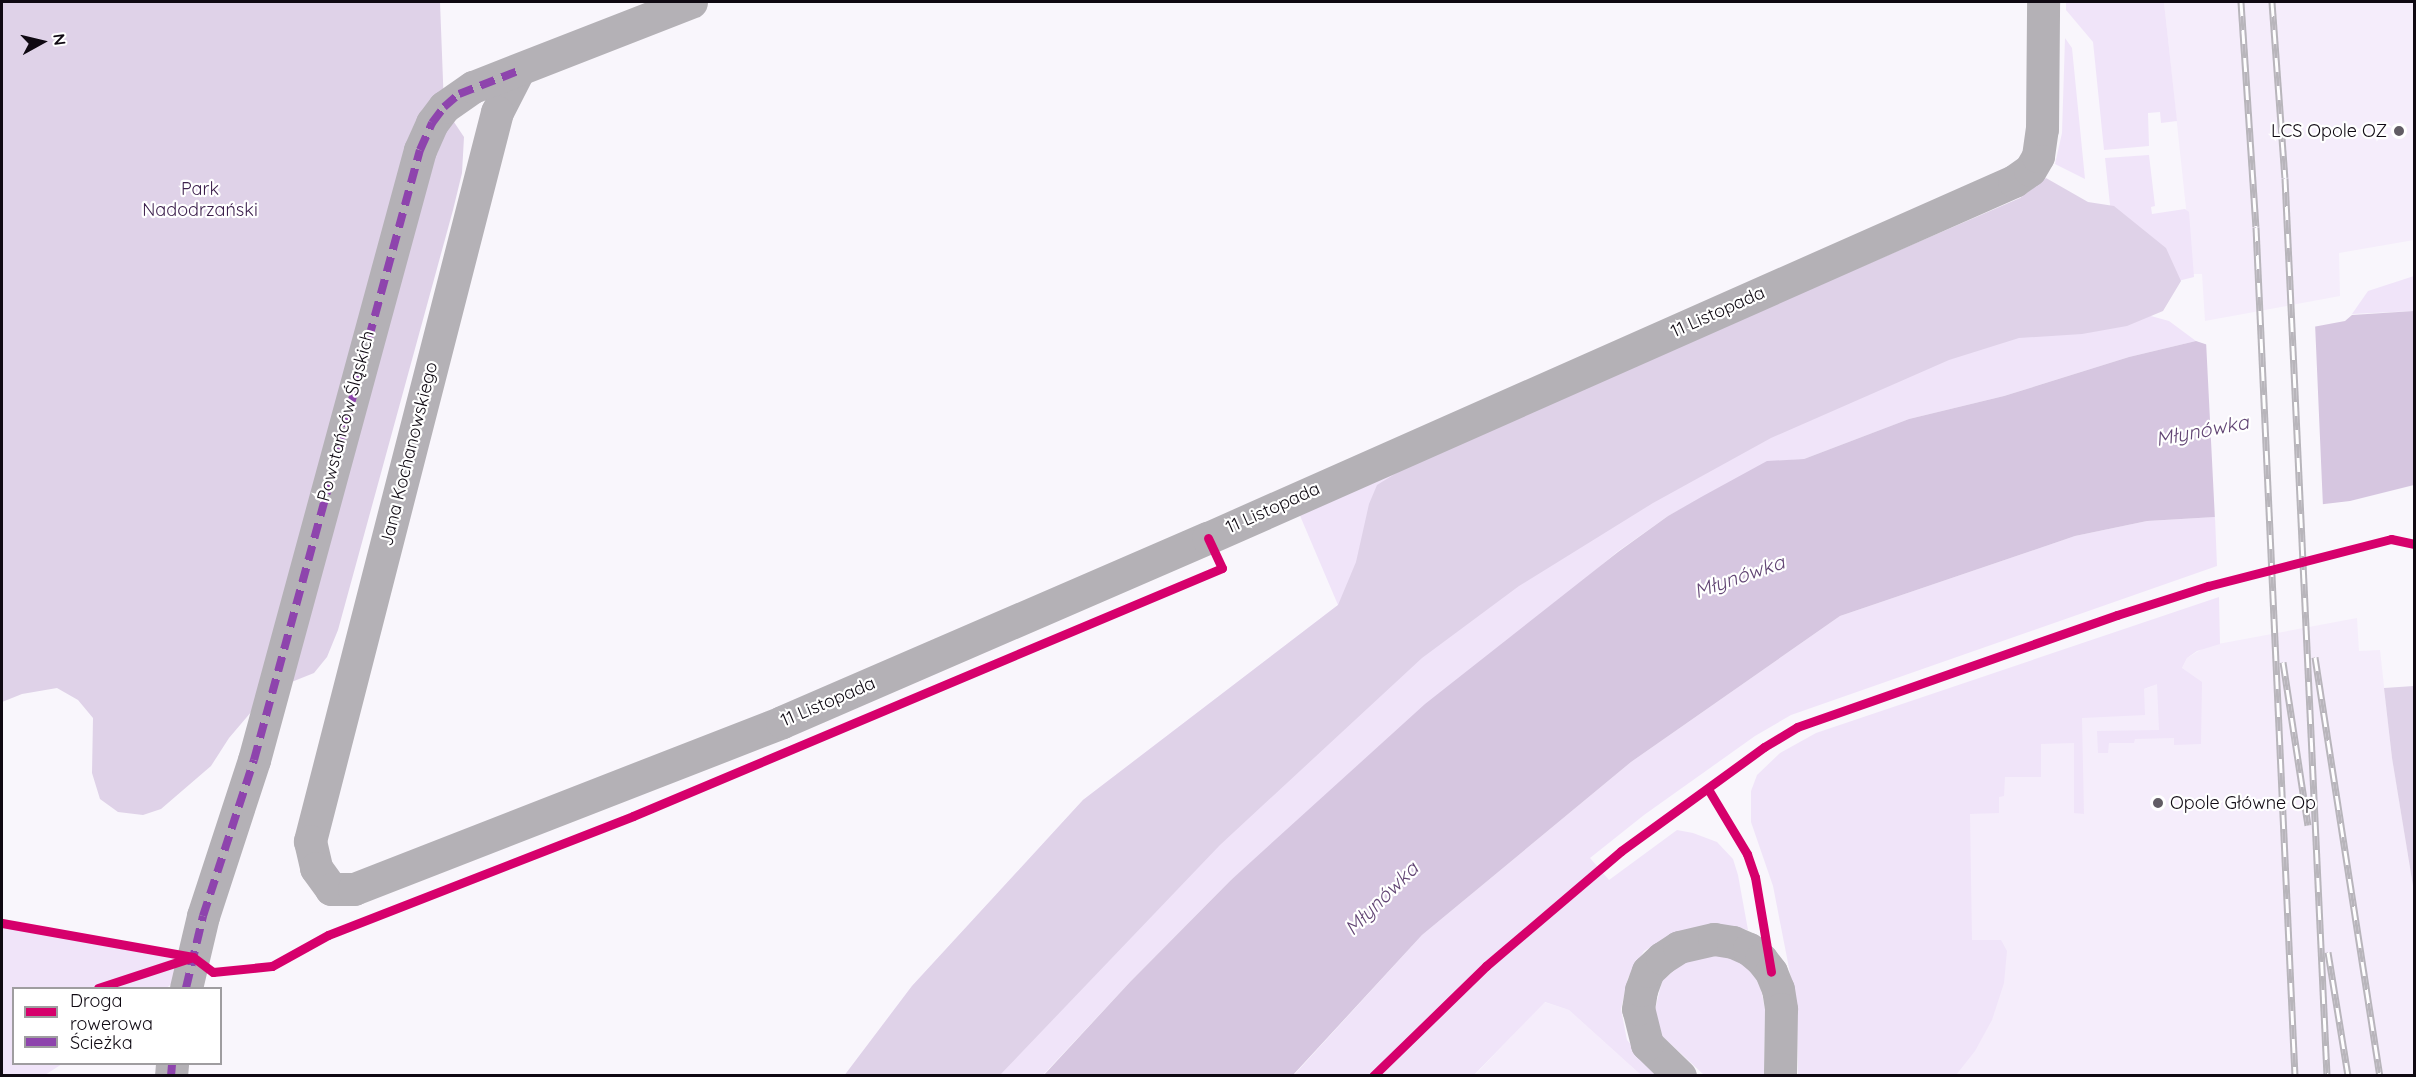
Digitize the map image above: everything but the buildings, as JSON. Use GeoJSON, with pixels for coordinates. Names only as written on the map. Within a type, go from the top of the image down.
{"type":"FeatureCollection","features":[{"type":"Feature","properties":{"kind":"street","name":"Powstańców Śląskich"},"geometry":{"type":"LineString","coordinates":[[186,987],[203,916],[256,753],[420,150],[432,123],[444,107],[459,94],[691,2]]}},
{"type":"Feature","properties":{"kind":"street","name":"11 Listopada"},"geometry":{"type":"LineString","coordinates":[[310,841],[316,868],[331,889],[354,889],[782,722],[1208,538],[2014,181],[2030,170],[2038,156],[2042,129],[2043,2]]}},
{"type":"Feature","properties":{"kind":"street","name":"Jana Kochanowskiego"},"geometry":{"type":"LineString","coordinates":[[310,841],[497,112],[518,71]]}},
{"type":"Feature","properties":{"kind":"street"},"geometry":{"type":"LineString","coordinates":[[1680,1076],[1647,1044],[1638,1009],[1641,990],[1648,971],[1662,958],[1679,947],[1714,939],[1733,942],[1749,949],[1771,972],[1778,989],[1781,1009],[1780,1076]]}},
{"type":"Feature","properties":{"kind":"shaded area"},"geometry":{"type":"Polygon","coordinates":[[[2066,2],[2164,2],[2177,121],[2161,123],[2160,112],[2148,113],[2149,146],[2104,150],[2093,42],[2066,10],[2066,2]]]}},
{"type":"Feature","properties":{"kind":"shaded area"},"geometry":{"type":"Polygon","coordinates":[[[2164,2],[2414,2],[2414,240],[2339,253],[2340,296],[2205,321],[2202,274],[2193,274],[2164,2]]]}},
{"type":"Feature","properties":{"kind":"shaded area"},"geometry":{"type":"Polygon","coordinates":[[[2065,38],[2072,48],[2085,179],[2055,164],[2062,133],[2065,38]]]}},
{"type":"Feature","properties":{"kind":"shaded area"},"geometry":{"type":"Polygon","coordinates":[[[2149,155],[2155,206],[2151,207],[2152,214],[2185,209],[2189,212],[2194,277],[2174,282],[2117,270],[2105,158],[2149,155]]]}},
{"type":"Feature","properties":{"kind":"shaded area"},"geometry":{"type":"Polygon","coordinates":[[[2414,276],[2414,311],[2352,314],[2368,291],[2414,276]]]}},
{"type":"Feature","properties":{"kind":"shaded area"},"geometry":{"type":"Polygon","coordinates":[[[2129,310],[2169,321],[2196,341],[2129,357],[2004,396],[1909,419],[1804,459],[1767,462],[1668,516],[1617,552],[1231,880],[1130,982],[1043,1075],[844,1076],[912,986],[1083,800],[1338,605],[1298,511],[1424,456],[2129,310]]]}},
{"type":"Feature","properties":{"kind":"shaded area"},"geometry":{"type":"Polygon","coordinates":[[[2215,517],[2217,566],[1791,715],[1755,736],[1644,815],[1590,858],[1609,880],[1677,830],[1717,842],[1733,859],[1748,930],[1735,927],[1670,936],[1644,951],[1628,978],[1621,1009],[1627,1040],[1658,1075],[1641,1075],[1569,1010],[1545,1002],[1474,1075],[1293,1076],[1422,935],[1631,762],[1840,616],[2075,536],[2147,521],[2215,517]]]}},
{"type":"Feature","properties":{"kind":"shaded area"},"geometry":{"type":"Polygon","coordinates":[[[2219,597],[2220,644],[2197,651],[2187,658],[2182,668],[2202,682],[2201,744],[2174,745],[2174,738],[2135,739],[2134,743],[2109,743],[2108,753],[2098,753],[2097,731],[2159,730],[2157,684],[2144,689],[2145,715],[2082,718],[2084,814],[2074,813],[2074,743],[2041,744],[2041,777],[2005,777],[2004,796],[1999,797],[1999,813],[1970,814],[1972,940],[2001,940],[2007,951],[2004,983],[1992,1020],[1975,1051],[1956,1075],[1798,1075],[1797,1009],[1773,886],[1751,822],[1751,791],[1757,775],[1780,753],[1816,733],[2219,597]]]}},
{"type":"Feature","properties":{"kind":"shaded area"},"geometry":{"type":"Polygon","coordinates":[[[2357,618],[2359,651],[2380,650],[2392,758],[2414,892],[2414,1075],[1810,1076],[1820,804],[2150,687],[2182,668],[2187,658],[2207,646],[2357,618]]]}},
{"type":"Feature","properties":{"kind":"shaded area"},"geometry":{"type":"Polygon","coordinates":[[[2,923],[193,957],[189,972],[167,987],[12,987],[12,1065],[60,1065],[45,1075],[2,1075],[2,923]]]}},
{"type":"Feature","properties":{"kind":"shaded area"},"geometry":{"type":"Polygon","coordinates":[[[1717,954],[1736,959],[1753,973],[1761,989],[1765,1009],[1764,1075],[1704,1075],[1661,1035],[1654,1014],[1662,981],[1686,960],[1717,954]]]}},
{"type":"Feature","properties":{"kind":"shaded area"},"geometry":{"type":"Polygon","coordinates":[[[1544,1002],[1569,1010],[1641,1075],[1474,1076],[1544,1002]]]}},
{"type":"Feature","properties":{"kind":"green space","name":"Park Nadodrzański"},"geometry":{"type":"Polygon","coordinates":[[[2,2],[440,2],[444,107],[464,137],[462,173],[453,210],[338,630],[327,657],[314,673],[289,683],[275,684],[229,738],[211,766],[161,809],[143,815],[118,812],[100,799],[92,773],[93,718],[78,700],[57,688],[22,694],[2,702],[2,2]]]}},
{"type":"Feature","properties":{"kind":"green space"},"geometry":{"type":"Polygon","coordinates":[[[2046,178],[2088,202],[2114,206],[2166,248],[2181,281],[2163,311],[2127,326],[2082,334],[2019,338],[1949,360],[1771,438],[1653,503],[1519,586],[1422,658],[1220,845],[1000,1075],[844,1076],[912,986],[1083,800],[1338,605],[1356,562],[1369,504],[1377,485],[1424,456],[2020,198],[2046,178]]]}},
{"type":"Feature","properties":{"kind":"green space"},"geometry":{"type":"Polygon","coordinates":[[[2414,686],[2414,892],[2392,758],[2384,688],[2414,686]]]}},
{"type":"Feature","properties":{"kind":"water","name":"Młynówka"},"geometry":{"type":"Polygon","coordinates":[[[2414,311],[2414,485],[2350,501],[2215,517],[2147,521],[2075,536],[1840,616],[1631,762],[1422,935],[1293,1075],[1043,1076],[1130,982],[1231,880],[1425,704],[1618,552],[1668,516],[1703,496],[1767,461],[1804,459],[1909,419],[2004,396],[2129,357],[2196,341],[2211,346],[2345,321],[2352,315],[2414,311]]]}},
{"type":"Feature","properties":{"kind":"pier"},"geometry":{"type":"Polygon","coordinates":[[[2315,323],[2323,507],[2215,520],[2206,341],[2211,343],[2315,323]]]}},
{"type":"Feature","properties":{"kind":"railway"},"geometry":{"type":"LineString","coordinates":[[2241,2],[2256,227],[2295,1076]]}},
{"type":"Feature","properties":{"kind":"railway"},"geometry":{"type":"LineString","coordinates":[[2272,2],[2285,178],[2327,1076]]}},
{"type":"Feature","properties":{"kind":"railway"},"geometry":{"type":"LineString","coordinates":[[2315,657],[2380,1076]]}},
{"type":"Feature","properties":{"kind":"railway"},"geometry":{"type":"LineString","coordinates":[[2283,662],[2308,825]]}},
{"type":"Feature","properties":{"kind":"railway"},"geometry":{"type":"LineString","coordinates":[[2328,952],[2348,1076]]}},
{"type":"Feature","properties":{"kind":"marked path"},"geometry":{"type":"LineString","coordinates":[[186,987],[203,916],[254,760],[420,150],[432,123],[444,107],[459,94],[518,71]]}},
{"type":"Feature","properties":{"kind":"marked path"},"geometry":{"type":"LineString","coordinates":[[171,1076],[172,1065]]}},
{"type":"Feature","properties":{"kind":"cycle path"},"geometry":{"type":"LineString","coordinates":[[2,923],[193,957],[213,972],[272,966],[328,935],[633,816],[1222,568],[1208,538]]}},
{"type":"Feature","properties":{"kind":"cycle path"},"geometry":{"type":"LineString","coordinates":[[1373,1076],[1486,966],[1621,851],[1764,747],[1797,727],[2117,615],[2208,586],[2391,539],[2414,544]]}},
{"type":"Feature","properties":{"kind":"cycle path"},"geometry":{"type":"LineString","coordinates":[[1708,789],[1747,854],[1755,877],[1771,972]]}},
{"type":"Feature","properties":{"kind":"cycle path"},"geometry":{"type":"LineString","coordinates":[[101,987],[190,958]]}},
{"type":"Feature","properties":{"kind":"place","name":"LCS Opole OZ"},"geometry":{"type":"Point","coordinates":[2399,131]}},
{"type":"Feature","properties":{"kind":"place","name":"Opole Główne Op"},"geometry":{"type":"Point","coordinates":[2158,803]}}]}
